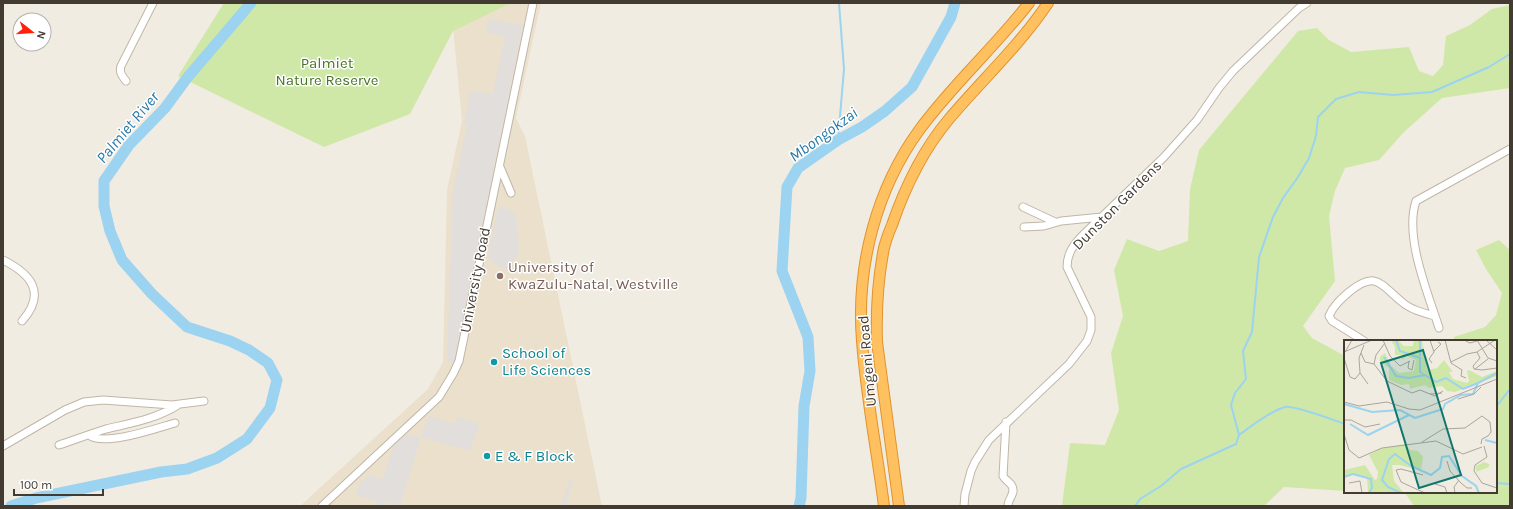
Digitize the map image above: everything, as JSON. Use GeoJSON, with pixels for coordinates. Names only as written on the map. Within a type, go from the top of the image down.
{"type":"FeatureCollection","features":[{"type":"Feature","properties":{"kind":"highway","name":"Umgeni Road"},"geometry":{"type":"LineString","coordinates":[[884,506],[862,340],[863,277],[867,251],[875,221],[902,158],[919,130],[942,100],[1015,21],[1029,3]]}},
{"type":"Feature","properties":{"kind":"highway","name":"Umgeni Road"},"geometry":{"type":"LineString","coordinates":[[899,506],[878,342],[877,322],[884,247],[898,205],[928,147],[948,120],[1025,34],[1048,3]]}},
{"type":"Feature","properties":{"kind":"street"},"geometry":{"type":"LineString","coordinates":[[126,81],[122,76],[120,69],[121,66],[153,3]]}},
{"type":"Feature","properties":{"kind":"street","name":"University Road"},"geometry":{"type":"LineString","coordinates":[[322,506],[439,397],[459,361],[533,3]]}},
{"type":"Feature","properties":{"kind":"street","name":"Dunston Gardens"},"geometry":{"type":"LineString","coordinates":[[964,506],[968,484],[975,462],[989,440],[1006,422],[1069,364],[1087,341],[1091,330],[1090,317],[1067,267],[1069,253],[1077,241],[1164,157],[1196,120],[1233,71],[1299,8],[1307,3]]}},
{"type":"Feature","properties":{"kind":"street"},"geometry":{"type":"LineString","coordinates":[[1439,328],[1423,281],[1416,251],[1413,210],[1416,201],[1510,149]]}},
{"type":"Feature","properties":{"kind":"street"},"geometry":{"type":"LineString","coordinates":[[500,167],[511,193]]}},
{"type":"Feature","properties":{"kind":"street"},"geometry":{"type":"LineString","coordinates":[[1023,207],[1055,222]]}},
{"type":"Feature","properties":{"kind":"street"},"geometry":{"type":"LineString","coordinates":[[1024,226],[1044,226],[1055,222],[1103,217]]}},
{"type":"Feature","properties":{"kind":"street"},"geometry":{"type":"LineString","coordinates":[[3,260],[18,267],[27,275],[32,284],[35,300],[27,316],[22,321]]}},
{"type":"Feature","properties":{"kind":"street"},"geometry":{"type":"LineString","coordinates":[[1362,340],[1332,321],[1329,316],[1338,302],[1364,281],[1371,280],[1379,283],[1386,287],[1402,303],[1414,310],[1435,316]]}},
{"type":"Feature","properties":{"kind":"street"},"geometry":{"type":"LineString","coordinates":[[3,446],[64,410],[84,402],[103,400],[178,404],[204,401]]}},
{"type":"Feature","properties":{"kind":"street"},"geometry":{"type":"LineString","coordinates":[[58,445],[102,430],[162,415],[178,404]]}},
{"type":"Feature","properties":{"kind":"street"},"geometry":{"type":"LineString","coordinates":[[1006,422],[1003,476],[1012,486],[1013,491],[1009,499],[1008,506]]}},
{"type":"Feature","properties":{"kind":"street"},"geometry":{"type":"LineString","coordinates":[[89,435],[97,439],[121,438],[175,423]]}},
{"type":"Feature","properties":{"kind":"shaded area","name":"University of KwaZulu-Natal, Westville"},"geometry":{"type":"Polygon","coordinates":[[[509,3],[541,3],[516,118],[525,136],[602,506],[300,506],[428,389],[443,362],[447,190],[462,121],[453,28],[509,3]]]}},
{"type":"Feature","properties":{"kind":"shaded area"},"geometry":{"type":"Polygon","coordinates":[[[489,19],[523,25],[454,362],[447,361],[453,190],[467,126],[464,125],[470,91],[493,94],[505,36],[486,32],[489,19]]]}},
{"type":"Feature","properties":{"kind":"shaded area"},"geometry":{"type":"Polygon","coordinates":[[[498,207],[509,209],[515,214],[517,223],[519,253],[507,270],[491,262],[488,256],[498,207]]]}},
{"type":"Feature","properties":{"kind":"shaded area"},"geometry":{"type":"Polygon","coordinates":[[[429,416],[455,424],[458,417],[479,424],[470,451],[421,437],[429,416]]]}},
{"type":"Feature","properties":{"kind":"shaded area"},"geometry":{"type":"Polygon","coordinates":[[[403,434],[421,437],[400,506],[386,502],[385,506],[375,506],[376,501],[356,495],[359,484],[369,475],[383,479],[393,447],[403,434]]]}},
{"type":"Feature","properties":{"kind":"shaded area"},"geometry":{"type":"Polygon","coordinates":[[[570,478],[573,479],[566,506],[561,506],[570,478]]]}},
{"type":"Feature","properties":{"kind":"green space","name":"Palmiet Nature Reserve"},"geometry":{"type":"Polygon","coordinates":[[[224,3],[511,3],[453,31],[410,114],[324,147],[178,76],[224,3]]]}},
{"type":"Feature","properties":{"kind":"green space"},"geometry":{"type":"Polygon","coordinates":[[[1510,5],[1510,88],[1442,98],[1404,132],[1379,160],[1345,168],[1335,191],[1329,216],[1335,281],[1303,326],[1312,338],[1344,355],[1344,491],[1284,487],[1264,506],[1062,506],[1070,443],[1105,445],[1119,410],[1111,353],[1123,316],[1114,270],[1127,239],[1159,251],[1188,241],[1190,189],[1199,150],[1298,31],[1317,28],[1329,40],[1351,52],[1409,47],[1419,71],[1433,76],[1443,65],[1446,36],[1470,25],[1492,9],[1510,5]]]}},
{"type":"Feature","properties":{"kind":"green space"},"geometry":{"type":"Polygon","coordinates":[[[1499,240],[1510,250],[1510,506],[1414,506],[1405,493],[1497,493],[1497,340],[1454,340],[1454,337],[1485,327],[1496,315],[1502,293],[1486,269],[1476,250],[1499,240]]]}},
{"type":"Feature","properties":{"kind":"waterway","name":"Palmiet River"},"geometry":{"type":"LineString","coordinates":[[11,506],[36,498],[161,472],[187,469],[217,458],[247,439],[270,408],[277,380],[268,363],[249,350],[230,341],[187,327],[152,294],[122,260],[110,231],[104,206],[104,181],[129,145],[165,108],[187,78],[251,3]]}},
{"type":"Feature","properties":{"kind":"waterway"},"geometry":{"type":"LineString","coordinates":[[838,140],[844,69],[839,3]]}},
{"type":"Feature","properties":{"kind":"waterway","name":"Mbongokzai"},"geometry":{"type":"LineString","coordinates":[[799,506],[801,498],[804,406],[810,371],[808,337],[782,271],[787,187],[798,168],[838,140],[862,127],[885,111],[912,87],[951,17],[955,3]]}},
{"type":"Feature","properties":{"kind":"waterway"},"geometry":{"type":"LineString","coordinates":[[1135,506],[1140,499],[1161,486],[1181,469],[1236,444],[1239,435],[1231,405],[1235,393],[1246,379],[1243,351],[1252,332],[1259,257],[1273,217],[1283,198],[1309,158],[1316,136],[1318,117],[1336,99],[1359,92],[1393,95],[1432,92],[1489,67],[1510,54]]}},
{"type":"Feature","properties":{"kind":"waterway"},"geometry":{"type":"LineString","coordinates":[[1497,406],[1510,389]]}},
{"type":"Feature","properties":{"kind":"waterway"},"geometry":{"type":"LineString","coordinates":[[1239,435],[1268,415],[1285,407],[1305,410],[1344,424]]}},
{"type":"Feature","properties":{"kind":"waterway"},"geometry":{"type":"LineString","coordinates":[[1497,483],[1510,484]]}},
{"type":"Feature","properties":{"kind":"place","name":"University of KwaZulu-Natal, Westville"},"geometry":{"type":"Point","coordinates":[500,276]}},
{"type":"Feature","properties":{"kind":"place","name":"School of Life Sciences"},"geometry":{"type":"Point","coordinates":[494,362]}},
{"type":"Feature","properties":{"kind":"place","name":"E & F Block"},"geometry":{"type":"Point","coordinates":[487,456]}}]}
